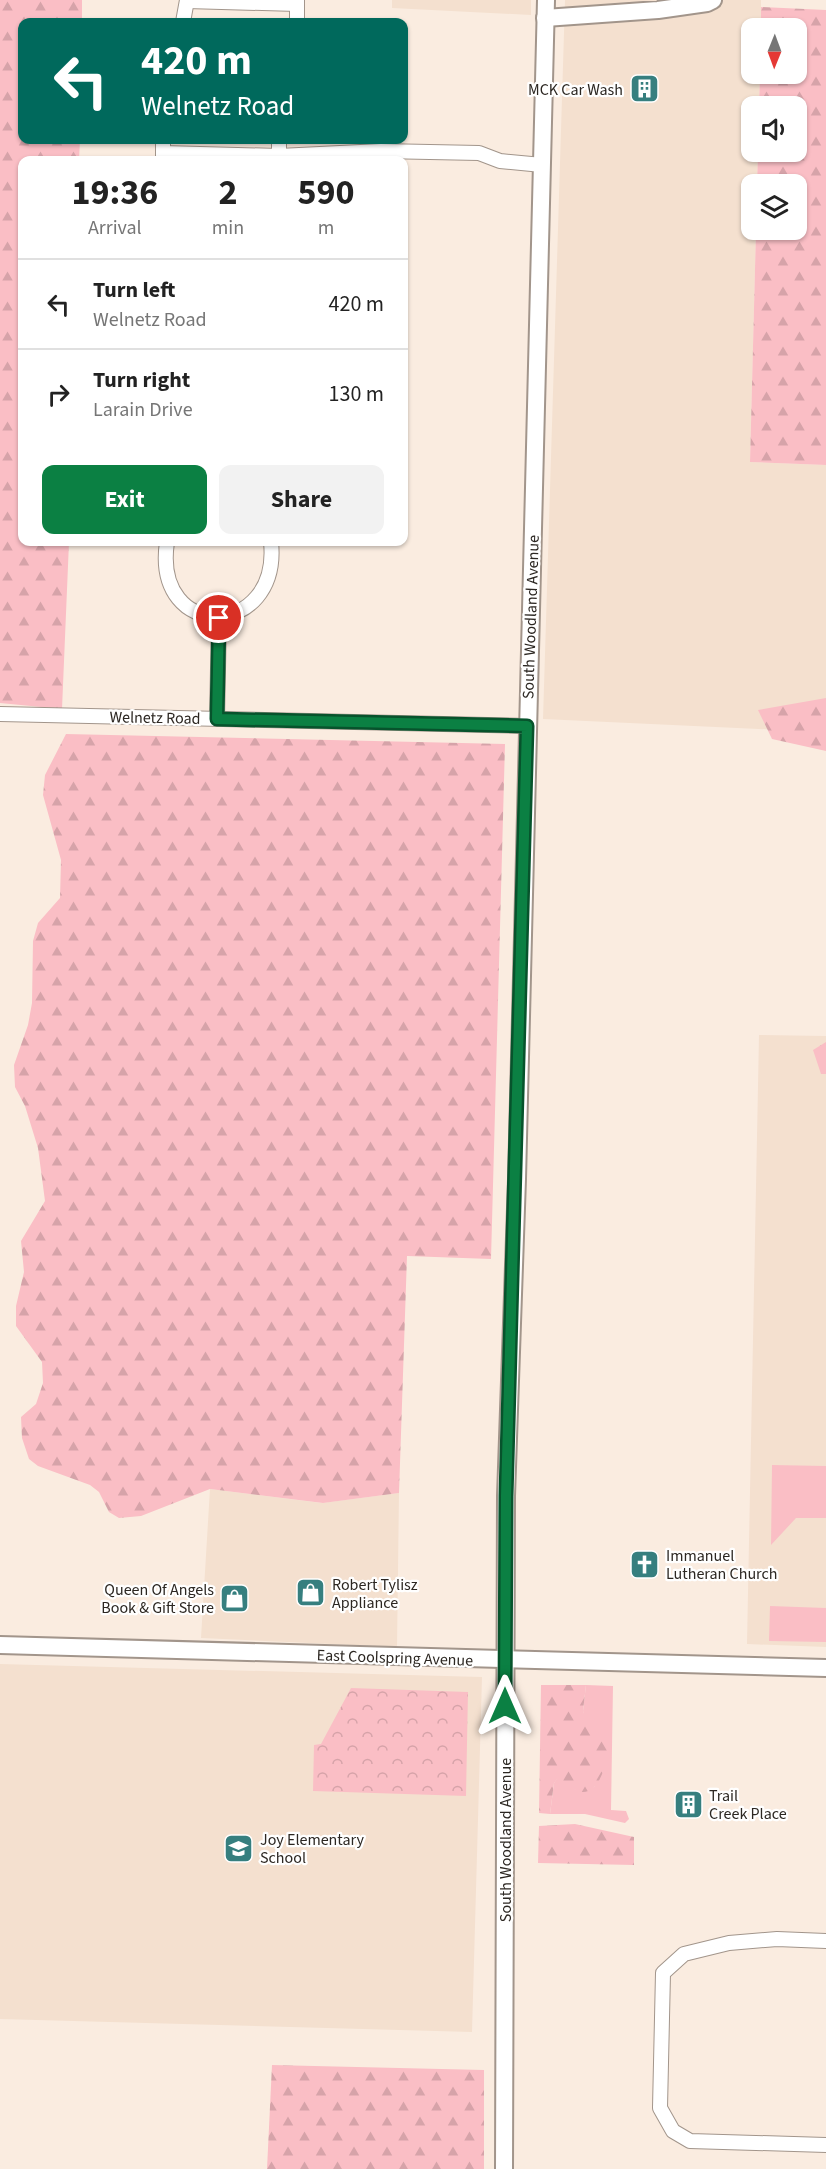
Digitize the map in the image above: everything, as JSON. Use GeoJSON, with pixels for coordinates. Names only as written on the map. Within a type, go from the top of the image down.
{"type":"FeatureCollection","features":[{"type":"Feature","properties":{"kind":"street"},"geometry":{"type":"LineString","coordinates":[[184,18],[187,0],[297,2],[297,18]]}},
{"type":"Feature","properties":{"kind":"street","name":"South Woodland Avenue"},"geometry":{"type":"LineString","coordinates":[[504,2169],[506,1496],[546,0]]}},
{"type":"Feature","properties":{"kind":"street"},"geometry":{"type":"LineString","coordinates":[[545,18],[658,10],[707,3],[713,0]]}},
{"type":"Feature","properties":{"kind":"street"},"geometry":{"type":"LineString","coordinates":[[163,151],[246,156]]}},
{"type":"Feature","properties":{"kind":"street"},"geometry":{"type":"LineString","coordinates":[[308,156],[381,151],[479,153],[500,161],[542,165]]}},
{"type":"Feature","properties":{"kind":"street"},"geometry":{"type":"LineString","coordinates":[[167,546],[165,563],[170,584],[181,600],[202,616],[219,618],[242,610],[259,594],[269,574],[271,546]]}},
{"type":"Feature","properties":{"kind":"street"},"geometry":{"type":"LineString","coordinates":[[217,719],[219,618]]}},
{"type":"Feature","properties":{"kind":"street","name":"Welnetz Road"},"geometry":{"type":"LineString","coordinates":[[0,714],[527,726]]}},
{"type":"Feature","properties":{"kind":"street","name":"East Coolspring Avenue"},"geometry":{"type":"LineString","coordinates":[[0,1645],[826,1668]]}},
{"type":"Feature","properties":{"kind":"street"},"geometry":{"type":"LineString","coordinates":[[826,1941],[777,1939],[729,1943],[684,1954],[663,1973],[660,2108],[673,2131],[690,2141],[826,2145]]}},
{"type":"Feature","properties":{"kind":"shaded area"},"geometry":{"type":"Polygon","coordinates":[[[392,0],[531,0],[531,15],[392,8],[392,0]]]}},
{"type":"Feature","properties":{"kind":"shaded area"},"geometry":{"type":"Polygon","coordinates":[[[565,0],[761,0],[761,18],[741,18],[741,84],[760,84],[759,96],[741,96],[741,162],[758,162],[757,174],[741,174],[741,240],[756,240],[750,462],[826,465],[826,732],[543,719],[565,0]]]}},
{"type":"Feature","properties":{"kind":"shaded area"},"geometry":{"type":"Polygon","coordinates":[[[759,1035],[826,1036],[826,1647],[747,1644],[759,1035]]]}},
{"type":"Feature","properties":{"kind":"shaded area"},"geometry":{"type":"Polygon","coordinates":[[[210,1489],[322,1503],[399,1493],[397,1647],[201,1638],[210,1489]]]}},
{"type":"Feature","properties":{"kind":"shaded area","name":"Joy Elementary School"},"geometry":{"type":"Polygon","coordinates":[[[0,1664],[482,1677],[472,2032],[0,2019],[0,1664]]]}},
{"type":"Feature","properties":{"kind":"green space"},"geometry":{"type":"Polygon","coordinates":[[[0,0],[82,0],[82,18],[18,18],[18,144],[80,144],[79,156],[18,156],[18,546],[69,546],[62,709],[0,703],[0,0]]]}},
{"type":"Feature","properties":{"kind":"green space"},"geometry":{"type":"Polygon","coordinates":[[[761,7],[826,10],[826,465],[750,462],[756,240],[807,240],[807,174],[757,174],[758,162],[807,162],[807,96],[759,96],[760,84],[807,84],[807,18],[761,18],[761,7]]]}},
{"type":"Feature","properties":{"kind":"green space"},"geometry":{"type":"Polygon","coordinates":[[[826,698],[826,751],[772,739],[758,710],[826,698]]]}},
{"type":"Feature","properties":{"kind":"green space"},"geometry":{"type":"Polygon","coordinates":[[[66,734],[505,744],[491,1259],[407,1256],[399,1493],[323,1503],[210,1489],[141,1516],[119,1518],[109,1512],[99,1492],[90,1485],[38,1466],[29,1459],[22,1438],[21,1417],[36,1404],[43,1383],[42,1362],[16,1326],[16,1306],[24,1272],[21,1241],[45,1201],[38,1148],[25,1106],[15,1087],[14,1065],[28,1025],[32,1003],[33,941],[38,923],[60,898],[61,860],[43,795],[45,775],[66,734]]]}},
{"type":"Feature","properties":{"kind":"green space"},"geometry":{"type":"Polygon","coordinates":[[[826,1042],[826,1074],[821,1074],[813,1050],[826,1042]]]}},
{"type":"Feature","properties":{"kind":"green space"},"geometry":{"type":"Polygon","coordinates":[[[772,1465],[826,1466],[826,1518],[796,1518],[771,1545],[772,1465]]]}},
{"type":"Feature","properties":{"kind":"green space"},"geometry":{"type":"Polygon","coordinates":[[[770,1606],[826,1608],[826,1642],[769,1641],[770,1606]]]}},
{"type":"Feature","properties":{"kind":"green space"},"geometry":{"type":"Polygon","coordinates":[[[541,1685],[586,1685],[583,1711],[587,1721],[604,1727],[608,1747],[601,1777],[593,1788],[582,1792],[575,1790],[558,1778],[554,1783],[550,1814],[539,1813],[541,1685]]]}},
{"type":"Feature","properties":{"kind":"green space"},"geometry":{"type":"Polygon","coordinates":[[[586,1685],[613,1686],[611,1810],[626,1811],[629,1819],[625,1823],[585,1814],[550,1814],[554,1783],[558,1777],[576,1790],[594,1787],[598,1778],[583,1711],[586,1685]]]}},
{"type":"Feature","properties":{"kind":"green space"},"geometry":{"type":"Polygon","coordinates":[[[351,1688],[468,1692],[466,1796],[313,1791],[314,1745],[321,1744],[351,1688]]]}},
{"type":"Feature","properties":{"kind":"green space"},"geometry":{"type":"Polygon","coordinates":[[[575,1824],[634,1837],[634,1865],[538,1863],[539,1826],[575,1824]]]}},
{"type":"Feature","properties":{"kind":"green space"},"geometry":{"type":"Polygon","coordinates":[[[272,2065],[484,2070],[484,2169],[267,2169],[272,2065]]]}},
{"type":"Feature","properties":{"kind":"place","name":"MCK Car Wash"},"geometry":{"type":"Point","coordinates":[644,89]}},
{"type":"Feature","properties":{"kind":"place","name":"Immanuel Lutheran Church"},"geometry":{"type":"Point","coordinates":[645,1564]}},
{"type":"Feature","properties":{"kind":"place","name":"Robert Tylisz Appliance"},"geometry":{"type":"Point","coordinates":[311,1593]}},
{"type":"Feature","properties":{"kind":"place","name":"Queen Of Angels Book & Gift Store"},"geometry":{"type":"Point","coordinates":[235,1598]}},
{"type":"Feature","properties":{"kind":"place","name":"Trail Creek Place"},"geometry":{"type":"Point","coordinates":[688,1804]}},
{"type":"Feature","properties":{"kind":"place","name":"Joy Elementary School"},"geometry":{"type":"Point","coordinates":[239,1848]}},
{"type":"Feature","properties":{"kind":"route"},"geometry":{"type":"LineString","coordinates":[[219,618],[217,719],[527,726],[506,1496],[505,1706]]}}]}
